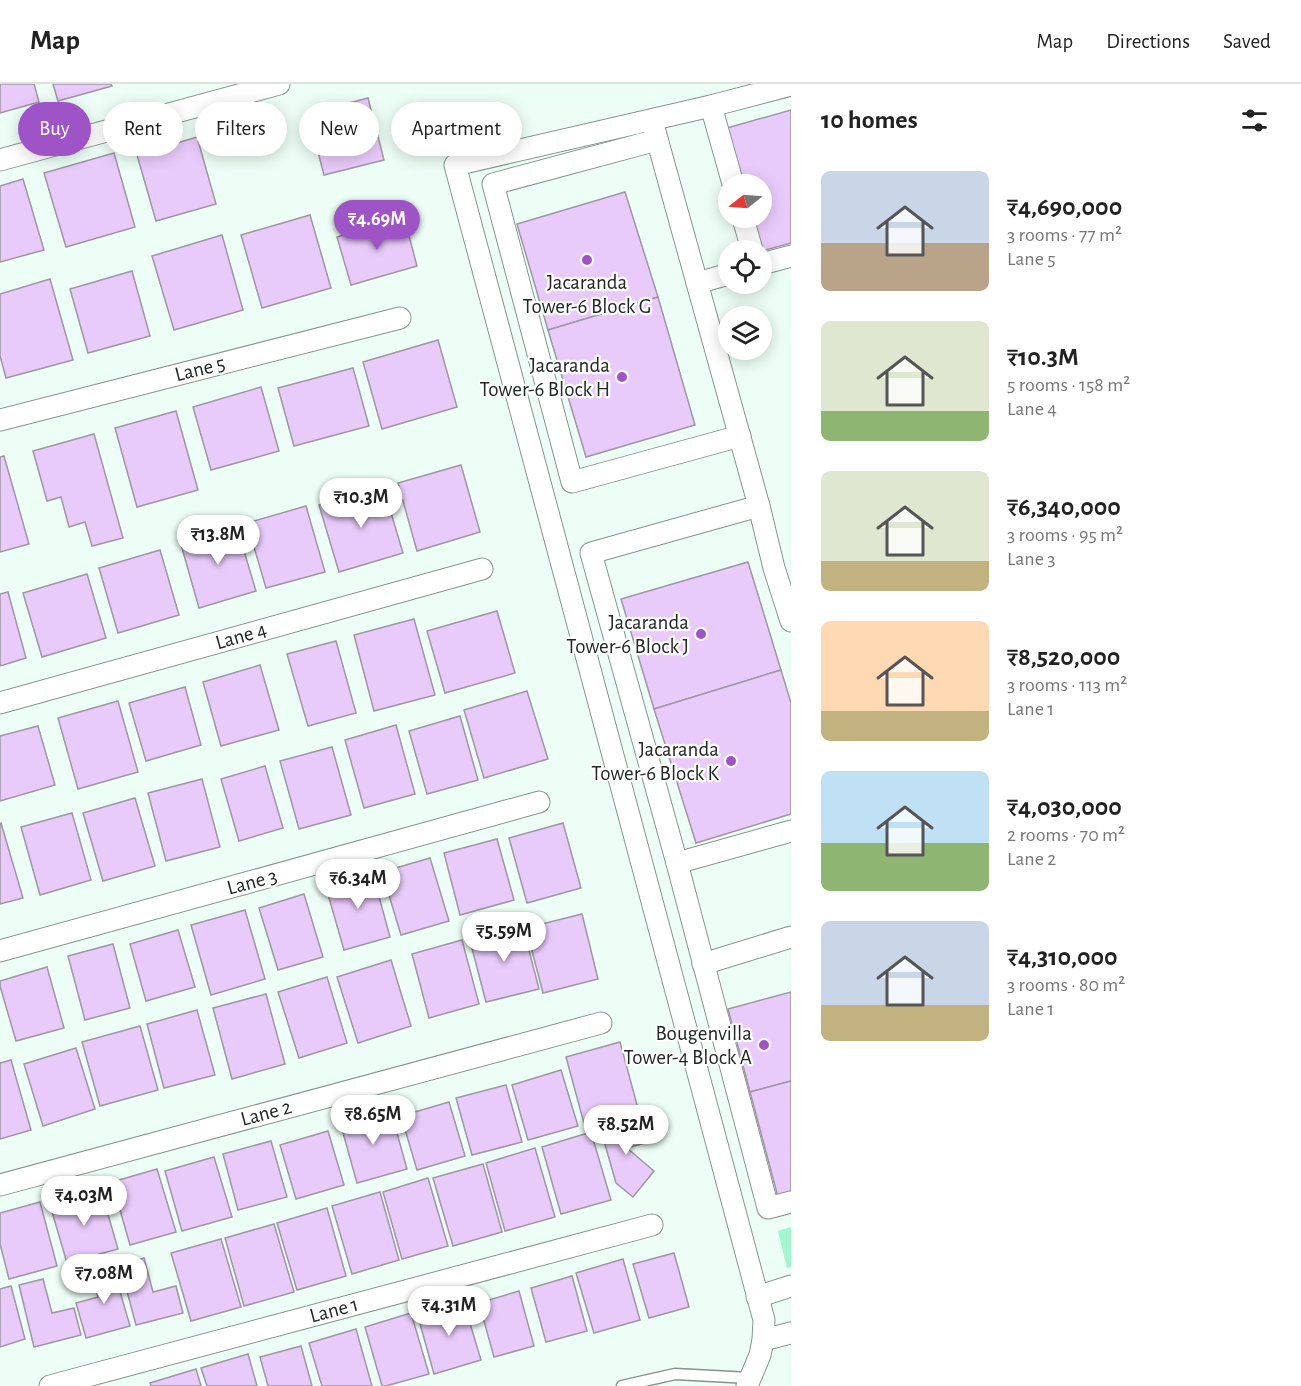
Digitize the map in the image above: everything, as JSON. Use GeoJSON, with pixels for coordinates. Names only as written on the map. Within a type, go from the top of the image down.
{"type":"FeatureCollection","features":[{"type":"Feature","properties":{"kind":"street"},"geometry":{"type":"LineString","coordinates":[[0,160],[279,84]]}},
{"type":"Feature","properties":{"kind":"street"},"geometry":{"type":"LineString","coordinates":[[740,436],[572,482],[493,184],[654,130],[711,106],[791,85]]}},
{"type":"Feature","properties":{"kind":"street"},"geometry":{"type":"LineString","coordinates":[[711,106],[730,174]]}},
{"type":"Feature","properties":{"kind":"street"},"geometry":{"type":"LineString","coordinates":[[654,130],[455,165],[764,1320],[763,1340],[748,1382]]}},
{"type":"Feature","properties":{"kind":"street"},"geometry":{"type":"LineString","coordinates":[[654,130],[740,436],[774,568],[789,610]]}},
{"type":"Feature","properties":{"kind":"street"},"geometry":{"type":"LineString","coordinates":[[772,261],[791,256]]}},
{"type":"Feature","properties":{"kind":"street"},"geometry":{"type":"LineString","coordinates":[[697,283],[718,276]]}},
{"type":"Feature","properties":{"kind":"street","name":"Lane 5"},"geometry":{"type":"LineString","coordinates":[[0,420],[400,318]]}},
{"type":"Feature","properties":{"kind":"street"},"geometry":{"type":"LineString","coordinates":[[759,506],[591,553],[677,863],[768,1208],[791,1202]]}},
{"type":"Feature","properties":{"kind":"street","name":"Lane 4"},"geometry":{"type":"LineString","coordinates":[[0,703],[482,569]]}},
{"type":"Feature","properties":{"kind":"street","name":"Lane 3"},"geometry":{"type":"LineString","coordinates":[[0,951],[539,802]]}},
{"type":"Feature","properties":{"kind":"street"},"geometry":{"type":"LineString","coordinates":[[677,863],[791,831]]}},
{"type":"Feature","properties":{"kind":"street"},"geometry":{"type":"LineString","coordinates":[[703,964],[791,937]]}},
{"type":"Feature","properties":{"kind":"street","name":"Lane 2"},"geometry":{"type":"LineString","coordinates":[[0,1185],[601,1023]]}},
{"type":"Feature","properties":{"kind":"street","name":"Lane 1"},"geometry":{"type":"LineString","coordinates":[[50,1386],[652,1225]]}},
{"type":"Feature","properties":{"kind":"street"},"geometry":{"type":"LineString","coordinates":[[757,1297],[791,1286]]}},
{"type":"Feature","properties":{"kind":"street"},"geometry":{"type":"LineString","coordinates":[[763,1340],[791,1333]]}},
{"type":"Feature","properties":{"kind":"lane"},"geometry":{"type":"LineString","coordinates":[[622,1386],[675,1374],[748,1382]]}},
{"type":"Feature","properties":{"kind":"green space"},"geometry":{"type":"Polygon","coordinates":[[[791,1227],[791,1267],[787,1268],[778,1231],[791,1227]]]}},
{"type":"Feature","properties":{"kind":"building"},"geometry":{"type":"Polygon","coordinates":[[[0,84],[34,84],[39,102],[18,102],[18,108],[0,113],[0,84]]]}},
{"type":"Feature","properties":{"kind":"building"},"geometry":{"type":"Polygon","coordinates":[[[53,84],[111,84],[112,86],[58,101],[53,84]]]}},
{"type":"Feature","properties":{"kind":"building"},"geometry":{"type":"Polygon","coordinates":[[[368,98],[369,102],[353,102],[368,98]]]}},
{"type":"Feature","properties":{"kind":"building"},"geometry":{"type":"Polygon","coordinates":[[[791,110],[791,243],[772,248],[772,240],[759,240],[755,228],[772,228],[772,174],[740,174],[727,128],[791,110]]]}},
{"type":"Feature","properties":{"kind":"building"},"geometry":{"type":"Polygon","coordinates":[[[195,138],[195,156],[202,156],[216,204],[156,221],[137,156],[183,156],[183,141],[195,138]]]}},
{"type":"Feature","properties":{"kind":"building"},"geometry":{"type":"Polygon","coordinates":[[[379,141],[384,160],[324,175],[319,156],[379,156],[379,141]]]}},
{"type":"Feature","properties":{"kind":"building"},"geometry":{"type":"Polygon","coordinates":[[[104,156],[115,156],[135,227],[66,247],[44,173],[104,156]]]}},
{"type":"Feature","properties":{"kind":"building"},"geometry":{"type":"Polygon","coordinates":[[[23,179],[44,250],[0,262],[0,186],[23,179]]]}},
{"type":"Feature","properties":{"kind":"building","name":"Jacaranda Tower-6 Block G"},"geometry":{"type":"Polygon","coordinates":[[[625,192],[658,297],[548,330],[517,224],[625,192]]]}},
{"type":"Feature","properties":{"kind":"building"},"geometry":{"type":"Polygon","coordinates":[[[310,215],[331,288],[262,308],[241,235],[310,215]]]}},
{"type":"Feature","properties":{"kind":"building"},"geometry":{"type":"Polygon","coordinates":[[[404,217],[417,266],[351,285],[337,237],[404,217]]]}},
{"type":"Feature","properties":{"kind":"building"},"geometry":{"type":"Polygon","coordinates":[[[222,235],[243,310],[174,330],[152,256],[222,235]]]}},
{"type":"Feature","properties":{"kind":"building"},"geometry":{"type":"Polygon","coordinates":[[[132,271],[150,336],[88,353],[70,289],[132,271]]]}},
{"type":"Feature","properties":{"kind":"building"},"geometry":{"type":"Polygon","coordinates":[[[50,279],[73,360],[6,378],[0,356],[0,294],[50,279]]]}},
{"type":"Feature","properties":{"kind":"building","name":"Jacaranda Tower-6 Block H"},"geometry":{"type":"Polygon","coordinates":[[[658,297],[695,425],[586,457],[548,330],[658,297]]]}},
{"type":"Feature","properties":{"kind":"building"},"geometry":{"type":"Polygon","coordinates":[[[438,340],[457,407],[382,429],[363,362],[438,340]]]}},
{"type":"Feature","properties":{"kind":"building"},"geometry":{"type":"Polygon","coordinates":[[[353,368],[369,426],[294,446],[278,388],[353,368]]]}},
{"type":"Feature","properties":{"kind":"building"},"geometry":{"type":"Polygon","coordinates":[[[261,387],[279,451],[211,470],[193,407],[261,387]]]}},
{"type":"Feature","properties":{"kind":"building"},"geometry":{"type":"Polygon","coordinates":[[[176,411],[198,490],[137,507],[115,428],[176,411]]]}},
{"type":"Feature","properties":{"kind":"building"},"geometry":{"type":"Polygon","coordinates":[[[94,434],[123,538],[92,546],[85,522],[69,527],[61,497],[47,501],[33,451],[94,434]]]}},
{"type":"Feature","properties":{"kind":"building"},"geometry":{"type":"Polygon","coordinates":[[[4,456],[29,544],[0,552],[0,457],[4,456]]]}},
{"type":"Feature","properties":{"kind":"building"},"geometry":{"type":"Polygon","coordinates":[[[461,465],[480,532],[417,551],[398,483],[461,465]]]}},
{"type":"Feature","properties":{"kind":"building"},"geometry":{"type":"Polygon","coordinates":[[[383,486],[403,553],[339,572],[319,505],[383,486]]]}},
{"type":"Feature","properties":{"kind":"building"},"geometry":{"type":"Polygon","coordinates":[[[306,506],[325,572],[266,588],[247,523],[306,506]]]}},
{"type":"Feature","properties":{"kind":"building"},"geometry":{"type":"Polygon","coordinates":[[[236,524],[256,591],[199,608],[180,541],[236,524]]]}},
{"type":"Feature","properties":{"kind":"building"},"geometry":{"type":"Polygon","coordinates":[[[160,550],[179,615],[118,633],[99,568],[160,550]]]}},
{"type":"Feature","properties":{"kind":"building","name":"Jacaranda Tower-6 Block J"},"geometry":{"type":"Polygon","coordinates":[[[748,562],[781,670],[654,709],[621,599],[748,562]]]}},
{"type":"Feature","properties":{"kind":"building"},"geometry":{"type":"Polygon","coordinates":[[[87,574],[106,638],[42,657],[23,593],[87,574]]]}},
{"type":"Feature","properties":{"kind":"building"},"geometry":{"type":"Polygon","coordinates":[[[8,592],[26,658],[0,666],[0,594],[8,592]]]}},
{"type":"Feature","properties":{"kind":"building"},"geometry":{"type":"Polygon","coordinates":[[[497,611],[515,673],[445,693],[427,631],[497,611]]]}},
{"type":"Feature","properties":{"kind":"building"},"geometry":{"type":"Polygon","coordinates":[[[414,619],[435,695],[374,711],[354,635],[414,619]]]}},
{"type":"Feature","properties":{"kind":"building"},"geometry":{"type":"Polygon","coordinates":[[[336,641],[356,713],[308,726],[287,654],[336,641]]]}},
{"type":"Feature","properties":{"kind":"building"},"geometry":{"type":"Polygon","coordinates":[[[260,665],[279,730],[221,746],[203,682],[260,665]]]}},
{"type":"Feature","properties":{"kind":"building","name":"Jacaranda Tower-6 Block K"},"geometry":{"type":"Polygon","coordinates":[[[781,670],[791,703],[791,814],[696,843],[654,709],[781,670]]]}},
{"type":"Feature","properties":{"kind":"building"},"geometry":{"type":"Polygon","coordinates":[[[185,687],[201,745],[146,761],[129,703],[185,687]]]}},
{"type":"Feature","properties":{"kind":"building"},"geometry":{"type":"Polygon","coordinates":[[[527,691],[548,759],[484,778],[464,710],[527,691]]]}},
{"type":"Feature","properties":{"kind":"building"},"geometry":{"type":"Polygon","coordinates":[[[118,701],[138,772],[78,789],[58,718],[118,701]]]}},
{"type":"Feature","properties":{"kind":"building"},"geometry":{"type":"Polygon","coordinates":[[[460,716],[478,780],[427,794],[409,731],[460,716]]]}},
{"type":"Feature","properties":{"kind":"building"},"geometry":{"type":"Polygon","coordinates":[[[396,725],[415,794],[364,808],[345,740],[396,725]]]}},
{"type":"Feature","properties":{"kind":"building"},"geometry":{"type":"Polygon","coordinates":[[[38,726],[55,785],[0,801],[0,736],[38,726]]]}},
{"type":"Feature","properties":{"kind":"building"},"geometry":{"type":"Polygon","coordinates":[[[332,747],[351,815],[299,829],[280,761],[332,747]]]}},
{"type":"Feature","properties":{"kind":"building"},"geometry":{"type":"Polygon","coordinates":[[[265,766],[283,828],[239,841],[221,779],[265,766]]]}},
{"type":"Feature","properties":{"kind":"building"},"geometry":{"type":"Polygon","coordinates":[[[202,779],[220,847],[166,861],[148,793],[202,779]]]}},
{"type":"Feature","properties":{"kind":"building"},"geometry":{"type":"Polygon","coordinates":[[[135,798],[155,866],[103,881],[83,813],[135,798]]]}},
{"type":"Feature","properties":{"kind":"building"},"geometry":{"type":"Polygon","coordinates":[[[72,813],[91,880],[40,895],[21,827],[72,813]]]}},
{"type":"Feature","properties":{"kind":"building"},"geometry":{"type":"Polygon","coordinates":[[[563,823],[581,888],[527,903],[509,838],[563,823]]]}},
{"type":"Feature","properties":{"kind":"building"},"geometry":{"type":"Polygon","coordinates":[[[0,824],[23,898],[0,904],[0,824]]]}},
{"type":"Feature","properties":{"kind":"building"},"geometry":{"type":"Polygon","coordinates":[[[497,839],[514,900],[460,915],[444,853],[497,839]]]}},
{"type":"Feature","properties":{"kind":"building"},"geometry":{"type":"Polygon","coordinates":[[[430,858],[449,921],[401,935],[382,872],[430,858]]]}},
{"type":"Feature","properties":{"kind":"building"},"geometry":{"type":"Polygon","coordinates":[[[372,871],[390,937],[344,950],[325,884],[372,871]]]}},
{"type":"Feature","properties":{"kind":"building"},"geometry":{"type":"Polygon","coordinates":[[[304,894],[323,957],[278,970],[259,908],[304,894]]]}},
{"type":"Feature","properties":{"kind":"building"},"geometry":{"type":"Polygon","coordinates":[[[245,910],[265,979],[211,995],[191,925],[245,910]]]}},
{"type":"Feature","properties":{"kind":"building"},"geometry":{"type":"Polygon","coordinates":[[[582,914],[598,979],[543,993],[526,928],[582,914]]]}},
{"type":"Feature","properties":{"kind":"building"},"geometry":{"type":"Polygon","coordinates":[[[522,923],[539,989],[486,1002],[469,937],[522,923]]]}},
{"type":"Feature","properties":{"kind":"building"},"geometry":{"type":"Polygon","coordinates":[[[178,930],[195,987],[146,1001],[130,944],[178,930]]]}},
{"type":"Feature","properties":{"kind":"building"},"geometry":{"type":"Polygon","coordinates":[[[462,940],[479,1004],[429,1018],[412,954],[462,940]]]}},
{"type":"Feature","properties":{"kind":"building"},"geometry":{"type":"Polygon","coordinates":[[[113,944],[130,1008],[85,1020],[68,956],[113,944]]]}},
{"type":"Feature","properties":{"kind":"building"},"geometry":{"type":"Polygon","coordinates":[[[391,960],[411,1026],[358,1043],[337,977],[391,960]]]}},
{"type":"Feature","properties":{"kind":"building"},"geometry":{"type":"Polygon","coordinates":[[[47,967],[64,1028],[16,1041],[0,981],[47,967]]]}},
{"type":"Feature","properties":{"kind":"building"},"geometry":{"type":"Polygon","coordinates":[[[327,977],[347,1043],[299,1058],[278,992],[327,977]]]}},
{"type":"Feature","properties":{"kind":"building","name":"Bougenvilla Tower-4 Block A"},"geometry":{"type":"Polygon","coordinates":[[[791,992],[791,1081],[750,1092],[728,1009],[791,992]]]}},
{"type":"Feature","properties":{"kind":"building"},"geometry":{"type":"Polygon","coordinates":[[[266,994],[285,1064],[232,1079],[213,1008],[266,994]]]}},
{"type":"Feature","properties":{"kind":"building"},"geometry":{"type":"Polygon","coordinates":[[[197,1010],[215,1075],[164,1088],[147,1024],[197,1010]]]}},
{"type":"Feature","properties":{"kind":"building"},"geometry":{"type":"Polygon","coordinates":[[[140,1026],[158,1090],[100,1106],[82,1042],[140,1026]]]}},
{"type":"Feature","properties":{"kind":"building"},"geometry":{"type":"Polygon","coordinates":[[[620,1042],[639,1112],[585,1127],[566,1057],[620,1042]]]}},
{"type":"Feature","properties":{"kind":"building"},"geometry":{"type":"Polygon","coordinates":[[[76,1048],[95,1109],[43,1126],[24,1064],[76,1048]]]}},
{"type":"Feature","properties":{"kind":"building"},"geometry":{"type":"Polygon","coordinates":[[[11,1060],[31,1130],[0,1139],[0,1063],[11,1060]]]}},
{"type":"Feature","properties":{"kind":"building"},"geometry":{"type":"Polygon","coordinates":[[[561,1070],[578,1126],[528,1140],[512,1085],[561,1070]]]}},
{"type":"Feature","properties":{"kind":"building"},"geometry":{"type":"Polygon","coordinates":[[[791,1081],[791,1194],[778,1197],[750,1092],[791,1081]]]}},
{"type":"Feature","properties":{"kind":"building"},"geometry":{"type":"Polygon","coordinates":[[[506,1085],[522,1142],[472,1155],[456,1098],[506,1085]]]}},
{"type":"Feature","properties":{"kind":"building"},"geometry":{"type":"Polygon","coordinates":[[[449,1102],[465,1156],[417,1170],[401,1116],[449,1102]]]}},
{"type":"Feature","properties":{"kind":"building"},"geometry":{"type":"Polygon","coordinates":[[[390,1108],[407,1169],[357,1183],[340,1122],[390,1108]]]}},
{"type":"Feature","properties":{"kind":"building"},"geometry":{"type":"Polygon","coordinates":[[[644,1125],[645,1143],[627,1148],[654,1171],[633,1197],[616,1183],[600,1127],[644,1125]]]}},
{"type":"Feature","properties":{"kind":"building"},"geometry":{"type":"Polygon","coordinates":[[[328,1131],[344,1185],[296,1199],[280,1145],[328,1131]]]}},
{"type":"Feature","properties":{"kind":"building"},"geometry":{"type":"Polygon","coordinates":[[[591,1132],[611,1200],[561,1214],[542,1147],[591,1132]]]}},
{"type":"Feature","properties":{"kind":"building"},"geometry":{"type":"Polygon","coordinates":[[[271,1141],[287,1197],[238,1210],[223,1154],[271,1141]]]}},
{"type":"Feature","properties":{"kind":"building"},"geometry":{"type":"Polygon","coordinates":[[[535,1148],[555,1217],[505,1231],[486,1163],[535,1148]]]}},
{"type":"Feature","properties":{"kind":"building"},"geometry":{"type":"Polygon","coordinates":[[[214,1157],[232,1217],[182,1231],[165,1171],[214,1157]]]}},
{"type":"Feature","properties":{"kind":"building"},"geometry":{"type":"Polygon","coordinates":[[[483,1164],[502,1232],[453,1246],[433,1178],[483,1164]]]}},
{"type":"Feature","properties":{"kind":"building"},"geometry":{"type":"Polygon","coordinates":[[[157,1169],[176,1232],[130,1245],[112,1182],[157,1169]]]}},
{"type":"Feature","properties":{"kind":"building"},"geometry":{"type":"Polygon","coordinates":[[[428,1178],[448,1246],[402,1259],[383,1192],[428,1178]]]}},
{"type":"Feature","properties":{"kind":"building"},"geometry":{"type":"Polygon","coordinates":[[[101,1190],[118,1249],[67,1263],[50,1205],[101,1190]]]}},
{"type":"Feature","properties":{"kind":"building"},"geometry":{"type":"Polygon","coordinates":[[[380,1192],[399,1260],[352,1274],[332,1206],[380,1192]]]}},
{"type":"Feature","properties":{"kind":"building"},"geometry":{"type":"Polygon","coordinates":[[[40,1202],[57,1266],[9,1279],[0,1244],[0,1213],[40,1202]]]}},
{"type":"Feature","properties":{"kind":"building"},"geometry":{"type":"Polygon","coordinates":[[[327,1208],[346,1276],[297,1290],[277,1223],[327,1208]]]}},
{"type":"Feature","properties":{"kind":"building"},"geometry":{"type":"Polygon","coordinates":[[[274,1224],[294,1292],[244,1306],[225,1238],[274,1224]]]}},
{"type":"Feature","properties":{"kind":"building"},"geometry":{"type":"Polygon","coordinates":[[[221,1239],[241,1307],[191,1321],[171,1253],[221,1239]]]}},
{"type":"Feature","properties":{"kind":"building"},"geometry":{"type":"Polygon","coordinates":[[[674,1253],[689,1307],[649,1318],[633,1264],[674,1253]]]}},
{"type":"Feature","properties":{"kind":"building"},"geometry":{"type":"Polygon","coordinates":[[[144,1258],[153,1292],[176,1286],[183,1313],[136,1325],[120,1265],[144,1258]]]}},
{"type":"Feature","properties":{"kind":"building"},"geometry":{"type":"Polygon","coordinates":[[[623,1259],[640,1320],[594,1333],[576,1273],[623,1259]]]}},
{"type":"Feature","properties":{"kind":"building"},"geometry":{"type":"Polygon","coordinates":[[[112,1264],[130,1326],[86,1338],[76,1303],[98,1297],[90,1270],[112,1264]]]}},
{"type":"Feature","properties":{"kind":"building"},"geometry":{"type":"Polygon","coordinates":[[[572,1276],[587,1331],[546,1342],[531,1288],[572,1276]]]}},
{"type":"Feature","properties":{"kind":"building"},"geometry":{"type":"Polygon","coordinates":[[[43,1279],[52,1313],[74,1308],[81,1335],[34,1347],[19,1285],[43,1279]]]}},
{"type":"Feature","properties":{"kind":"building"},"geometry":{"type":"Polygon","coordinates":[[[11,1286],[25,1339],[0,1347],[0,1289],[11,1286]]]}},
{"type":"Feature","properties":{"kind":"building"},"geometry":{"type":"Polygon","coordinates":[[[519,1291],[534,1346],[494,1357],[479,1303],[519,1291]]]}},
{"type":"Feature","properties":{"kind":"building"},"geometry":{"type":"Polygon","coordinates":[[[463,1300],[481,1360],[434,1374],[417,1313],[463,1300]]]}},
{"type":"Feature","properties":{"kind":"building"},"geometry":{"type":"Polygon","coordinates":[[[411,1313],[429,1374],[382,1386],[365,1327],[411,1313]]]}},
{"type":"Feature","properties":{"kind":"building"},"geometry":{"type":"Polygon","coordinates":[[[356,1329],[372,1386],[322,1386],[309,1343],[356,1329]]]}},
{"type":"Feature","properties":{"kind":"building"},"geometry":{"type":"Polygon","coordinates":[[[301,1346],[312,1386],[268,1386],[260,1357],[301,1346]]]}},
{"type":"Feature","properties":{"kind":"building"},"geometry":{"type":"Polygon","coordinates":[[[248,1354],[257,1386],[207,1386],[201,1368],[248,1354]]]}},
{"type":"Feature","properties":{"kind":"building"},"geometry":{"type":"Polygon","coordinates":[[[196,1369],[201,1386],[151,1386],[150,1383],[196,1369]]]}},
{"type":"Feature","properties":{"kind":"place","name":"Jacaranda Tower-6 Block G"},"geometry":{"type":"Point","coordinates":[587,260]}},
{"type":"Feature","properties":{"kind":"place","name":"Jacaranda Tower-6 Block H"},"geometry":{"type":"Point","coordinates":[622,377]}},
{"type":"Feature","properties":{"kind":"place","name":"Jacaranda Tower-6 Block J"},"geometry":{"type":"Point","coordinates":[701,634]}},
{"type":"Feature","properties":{"kind":"place","name":"Jacaranda Tower-6 Block K"},"geometry":{"type":"Point","coordinates":[731,761]}},
{"type":"Feature","properties":{"kind":"place","name":"Bougenvilla Tower-4 Block A"},"geometry":{"type":"Point","coordinates":[764,1045]}}]}
